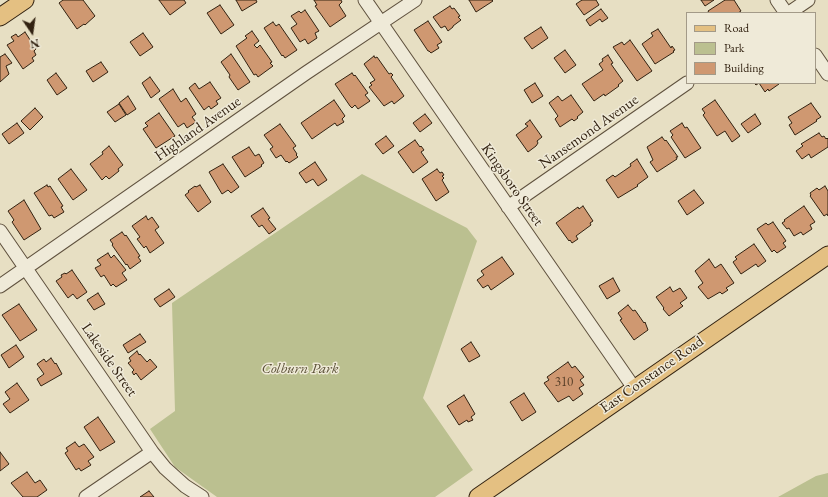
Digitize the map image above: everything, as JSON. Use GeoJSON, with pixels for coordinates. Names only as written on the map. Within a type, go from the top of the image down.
{"type":"FeatureCollection","features":[{"type":"Feature","properties":{"kind":"main road"},"geometry":{"type":"LineString","coordinates":[[0,17],[25,0]]}},
{"type":"Feature","properties":{"kind":"main road","name":"East Constance Road"},"geometry":{"type":"LineString","coordinates":[[478,497],[828,255]]}},
{"type":"Feature","properties":{"kind":"street","name":"Kingsboro Street"},"geometry":{"type":"LineString","coordinates":[[365,0],[634,388]]}},
{"type":"Feature","properties":{"kind":"street","name":"Highland Avenue"},"geometry":{"type":"LineString","coordinates":[[0,286],[415,0]]}},
{"type":"Feature","properties":{"kind":"street"},"geometry":{"type":"LineString","coordinates":[[777,0],[786,12]]}},
{"type":"Feature","properties":{"kind":"street"},"geometry":{"type":"LineString","coordinates":[[789,12],[808,0]]}},
{"type":"Feature","properties":{"kind":"street"},"geometry":{"type":"LineString","coordinates":[[816,56],[828,74]]}},
{"type":"Feature","properties":{"kind":"street","name":"Nansemond Avenue"},"geometry":{"type":"LineString","coordinates":[[508,207],[686,84]]}},
{"type":"Feature","properties":{"kind":"street","name":"Lakeside Street"},"geometry":{"type":"LineString","coordinates":[[0,231],[152,452],[185,486],[202,497]]}},
{"type":"Feature","properties":{"kind":"street"},"geometry":{"type":"LineString","coordinates":[[86,497],[152,452]]}},
{"type":"Feature","properties":{"kind":"green space","name":"Colburn Park"},"geometry":{"type":"Polygon","coordinates":[[[362,174],[467,228],[477,241],[423,398],[473,470],[435,497],[217,497],[175,467],[150,429],[175,411],[172,303],[362,174]]]}},
{"type":"Feature","properties":{"kind":"green space"},"geometry":{"type":"Polygon","coordinates":[[[828,473],[828,497],[778,497],[816,476],[828,473]]]}},
{"type":"Feature","properties":{"kind":"building"},"geometry":{"type":"Polygon","coordinates":[[[63,0],[83,0],[95,16],[85,25],[84,24],[77,29],[59,3],[63,0]]]}},
{"type":"Feature","properties":{"kind":"building"},"geometry":{"type":"Polygon","coordinates":[[[159,0],[184,0],[186,3],[170,15],[159,0]]]}},
{"type":"Feature","properties":{"kind":"building"},"geometry":{"type":"Polygon","coordinates":[[[236,0],[256,0],[257,2],[242,11],[236,0]]]}},
{"type":"Feature","properties":{"kind":"building"},"geometry":{"type":"Polygon","coordinates":[[[314,0],[341,0],[342,2],[339,5],[346,16],[330,27],[315,6],[317,5],[314,0]]]}},
{"type":"Feature","properties":{"kind":"building"},"geometry":{"type":"Polygon","coordinates":[[[469,0],[492,0],[493,1],[476,12],[469,0]]]}},
{"type":"Feature","properties":{"kind":"building"},"geometry":{"type":"Polygon","coordinates":[[[582,0],[596,0],[599,5],[584,15],[576,4],[582,0]]]}},
{"type":"Feature","properties":{"kind":"building"},"geometry":{"type":"Polygon","coordinates":[[[701,0],[714,0],[705,6],[701,0]]]}},
{"type":"Feature","properties":{"kind":"building"},"geometry":{"type":"Polygon","coordinates":[[[725,0],[734,0],[741,11],[708,12],[725,0]]]}},
{"type":"Feature","properties":{"kind":"building"},"geometry":{"type":"Polygon","coordinates":[[[220,5],[234,25],[221,34],[207,13],[220,5]]]}},
{"type":"Feature","properties":{"kind":"building"},"geometry":{"type":"Polygon","coordinates":[[[450,6],[452,9],[454,8],[461,20],[448,31],[445,26],[441,28],[433,17],[450,6]]]}},
{"type":"Feature","properties":{"kind":"building"},"geometry":{"type":"Polygon","coordinates":[[[601,9],[608,18],[602,22],[600,19],[590,26],[586,20],[601,9]]]}},
{"type":"Feature","properties":{"kind":"building"},"geometry":{"type":"Polygon","coordinates":[[[305,10],[319,31],[315,33],[317,38],[308,44],[305,39],[300,42],[291,28],[297,24],[291,16],[299,11],[301,13],[305,10]]]}},
{"type":"Feature","properties":{"kind":"building"},"geometry":{"type":"Polygon","coordinates":[[[428,21],[442,42],[437,45],[439,48],[431,53],[428,51],[414,30],[428,21]]]}},
{"type":"Feature","properties":{"kind":"building"},"geometry":{"type":"Polygon","coordinates":[[[273,22],[276,26],[279,24],[297,50],[285,58],[283,55],[282,56],[264,28],[273,22]]]}},
{"type":"Feature","properties":{"kind":"building"},"geometry":{"type":"Polygon","coordinates":[[[541,27],[548,38],[532,49],[524,38],[541,27]]]}},
{"type":"Feature","properties":{"kind":"building"},"geometry":{"type":"Polygon","coordinates":[[[658,29],[671,48],[672,46],[675,50],[655,64],[642,44],[653,36],[651,33],[658,29]]]}},
{"type":"Feature","properties":{"kind":"building"},"geometry":{"type":"Polygon","coordinates":[[[252,31],[259,41],[254,45],[257,48],[260,45],[272,62],[270,63],[273,66],[258,77],[256,74],[254,75],[236,46],[247,38],[245,36],[252,31]]]}},
{"type":"Feature","properties":{"kind":"building"},"geometry":{"type":"Polygon","coordinates":[[[25,32],[36,49],[34,51],[36,55],[32,58],[34,61],[23,69],[7,45],[14,41],[11,37],[16,34],[18,37],[25,32]]]}},
{"type":"Feature","properties":{"kind":"building"},"geometry":{"type":"Polygon","coordinates":[[[143,33],[153,47],[140,56],[130,42],[143,33]]]}},
{"type":"Feature","properties":{"kind":"building"},"geometry":{"type":"Polygon","coordinates":[[[630,40],[652,71],[637,81],[613,47],[622,42],[624,45],[630,40]]]}},
{"type":"Feature","properties":{"kind":"building"},"geometry":{"type":"Polygon","coordinates":[[[565,50],[576,65],[565,73],[554,58],[565,50]]]}},
{"type":"Feature","properties":{"kind":"building"},"geometry":{"type":"Polygon","coordinates":[[[5,54],[12,63],[6,66],[9,74],[0,82],[0,57],[5,54]]]}},
{"type":"Feature","properties":{"kind":"building"},"geometry":{"type":"Polygon","coordinates":[[[231,54],[250,82],[238,90],[221,62],[231,54]]]}},
{"type":"Feature","properties":{"kind":"building"},"geometry":{"type":"Polygon","coordinates":[[[608,55],[613,63],[611,64],[623,81],[618,85],[619,86],[605,96],[604,94],[594,101],[582,84],[603,70],[599,64],[603,61],[602,59],[608,55]]]}},
{"type":"Feature","properties":{"kind":"building"},"geometry":{"type":"Polygon","coordinates":[[[374,56],[375,58],[377,57],[389,74],[391,73],[393,75],[391,77],[404,96],[394,104],[392,101],[384,106],[369,87],[372,85],[370,83],[375,80],[364,64],[374,56]]]}},
{"type":"Feature","properties":{"kind":"building"},"geometry":{"type":"Polygon","coordinates":[[[101,62],[108,72],[93,82],[86,71],[101,62]]]}},
{"type":"Feature","properties":{"kind":"building"},"geometry":{"type":"Polygon","coordinates":[[[56,73],[67,88],[57,95],[47,80],[56,73]]]}},
{"type":"Feature","properties":{"kind":"building"},"geometry":{"type":"Polygon","coordinates":[[[352,73],[368,93],[365,95],[370,101],[358,109],[355,105],[352,108],[350,106],[335,84],[352,73]]]}},
{"type":"Feature","properties":{"kind":"building"},"geometry":{"type":"Polygon","coordinates":[[[150,77],[160,91],[151,98],[142,83],[150,77]]]}},
{"type":"Feature","properties":{"kind":"building"},"geometry":{"type":"Polygon","coordinates":[[[210,82],[221,98],[216,101],[218,104],[211,109],[209,106],[204,110],[189,88],[195,83],[199,89],[210,82]]]}},
{"type":"Feature","properties":{"kind":"building"},"geometry":{"type":"Polygon","coordinates":[[[535,83],[543,96],[532,103],[524,90],[535,83]]]}},
{"type":"Feature","properties":{"kind":"building"},"geometry":{"type":"Polygon","coordinates":[[[760,84],[779,84],[769,91],[768,89],[765,92],[760,84]]]}},
{"type":"Feature","properties":{"kind":"building"},"geometry":{"type":"Polygon","coordinates":[[[173,89],[181,102],[186,98],[196,114],[192,117],[196,122],[187,128],[184,123],[178,127],[159,99],[173,89]]]}},
{"type":"Feature","properties":{"kind":"building"},"geometry":{"type":"Polygon","coordinates":[[[571,95],[583,112],[574,121],[572,119],[560,127],[555,119],[558,116],[549,103],[558,96],[562,101],[571,95]]]}},
{"type":"Feature","properties":{"kind":"building"},"geometry":{"type":"Polygon","coordinates":[[[128,96],[136,109],[127,115],[119,103],[128,96]]]}},
{"type":"Feature","properties":{"kind":"building"},"geometry":{"type":"Polygon","coordinates":[[[334,100],[345,116],[342,119],[344,122],[337,126],[335,123],[312,139],[301,123],[334,100]]]}},
{"type":"Feature","properties":{"kind":"building"},"geometry":{"type":"Polygon","coordinates":[[[715,100],[740,136],[732,142],[725,131],[717,136],[703,115],[705,113],[702,109],[715,100]]]}},
{"type":"Feature","properties":{"kind":"building"},"geometry":{"type":"Polygon","coordinates":[[[811,103],[821,117],[795,135],[789,125],[792,123],[788,117],[811,103]]]}},
{"type":"Feature","properties":{"kind":"building"},"geometry":{"type":"Polygon","coordinates":[[[119,104],[126,115],[115,122],[107,112],[119,104]]]}},
{"type":"Feature","properties":{"kind":"building"},"geometry":{"type":"Polygon","coordinates":[[[35,108],[43,117],[30,130],[21,121],[35,108]]]}},
{"type":"Feature","properties":{"kind":"building"},"geometry":{"type":"Polygon","coordinates":[[[159,113],[175,136],[156,148],[143,129],[148,126],[145,123],[159,113]]]}},
{"type":"Feature","properties":{"kind":"building"},"geometry":{"type":"Polygon","coordinates":[[[425,114],[432,123],[420,132],[413,123],[425,114]]]}},
{"type":"Feature","properties":{"kind":"building"},"geometry":{"type":"Polygon","coordinates":[[[755,114],[761,124],[748,133],[741,124],[755,114]]]}},
{"type":"Feature","properties":{"kind":"building"},"geometry":{"type":"Polygon","coordinates":[[[530,120],[542,137],[537,141],[538,143],[536,146],[528,152],[516,135],[528,126],[525,124],[530,120]]]}},
{"type":"Feature","properties":{"kind":"building"},"geometry":{"type":"Polygon","coordinates":[[[17,123],[24,133],[9,144],[2,134],[17,123]]]}},
{"type":"Feature","properties":{"kind":"building"},"geometry":{"type":"Polygon","coordinates":[[[682,123],[685,128],[687,127],[701,148],[685,158],[671,137],[673,135],[670,131],[682,123]]]}},
{"type":"Feature","properties":{"kind":"building"},"geometry":{"type":"Polygon","coordinates":[[[280,124],[296,146],[293,148],[298,157],[289,163],[287,161],[286,162],[281,155],[276,158],[270,149],[273,147],[264,135],[280,124]]]}},
{"type":"Feature","properties":{"kind":"building"},"geometry":{"type":"Polygon","coordinates":[[[819,133],[822,137],[824,136],[828,139],[828,147],[811,158],[809,154],[802,159],[796,151],[803,146],[801,144],[819,133]]]}},
{"type":"Feature","properties":{"kind":"building"},"geometry":{"type":"Polygon","coordinates":[[[386,136],[394,146],[383,154],[375,144],[386,136]]]}},
{"type":"Feature","properties":{"kind":"building"},"geometry":{"type":"Polygon","coordinates":[[[662,137],[665,141],[666,140],[678,157],[657,172],[650,162],[653,160],[647,147],[662,137]]]}},
{"type":"Feature","properties":{"kind":"building"},"geometry":{"type":"Polygon","coordinates":[[[415,140],[424,150],[421,152],[428,162],[413,173],[398,152],[415,140]]]}},
{"type":"Feature","properties":{"kind":"building"},"geometry":{"type":"Polygon","coordinates":[[[109,146],[123,165],[118,169],[119,171],[109,179],[106,176],[102,180],[90,164],[103,154],[102,152],[109,146]]]}},
{"type":"Feature","properties":{"kind":"building"},"geometry":{"type":"Polygon","coordinates":[[[249,147],[255,156],[259,154],[264,163],[261,165],[262,166],[245,177],[232,157],[249,147]]]}},
{"type":"Feature","properties":{"kind":"building"},"geometry":{"type":"Polygon","coordinates":[[[637,159],[648,177],[637,185],[638,186],[618,198],[606,180],[613,175],[615,177],[631,166],[630,164],[637,159]]]}},
{"type":"Feature","properties":{"kind":"building"},"geometry":{"type":"Polygon","coordinates":[[[315,162],[327,180],[318,186],[313,179],[306,183],[299,173],[315,162]]]}},
{"type":"Feature","properties":{"kind":"building"},"geometry":{"type":"Polygon","coordinates":[[[223,164],[239,187],[231,193],[228,190],[222,194],[209,172],[223,164]]]}},
{"type":"Feature","properties":{"kind":"building"},"geometry":{"type":"Polygon","coordinates":[[[71,169],[87,190],[73,200],[58,179],[71,169]]]}},
{"type":"Feature","properties":{"kind":"building"},"geometry":{"type":"Polygon","coordinates":[[[437,169],[444,175],[442,176],[444,178],[442,180],[449,192],[436,201],[422,179],[437,169]]]}},
{"type":"Feature","properties":{"kind":"building"},"geometry":{"type":"Polygon","coordinates":[[[47,185],[48,187],[50,186],[63,206],[61,207],[64,212],[54,218],[52,215],[49,216],[34,193],[47,185]]]}},
{"type":"Feature","properties":{"kind":"building"},"geometry":{"type":"Polygon","coordinates":[[[200,185],[211,202],[198,212],[185,195],[195,186],[200,185]]]}},
{"type":"Feature","properties":{"kind":"building"},"geometry":{"type":"Polygon","coordinates":[[[825,186],[828,191],[828,216],[827,214],[824,216],[810,196],[810,193],[817,188],[819,190],[825,186]]]}},
{"type":"Feature","properties":{"kind":"building"},"geometry":{"type":"Polygon","coordinates":[[[694,190],[704,203],[687,215],[678,201],[694,190]]]}},
{"type":"Feature","properties":{"kind":"building"},"geometry":{"type":"Polygon","coordinates":[[[24,200],[41,229],[24,240],[12,222],[14,220],[8,211],[24,200]]]}},
{"type":"Feature","properties":{"kind":"building"},"geometry":{"type":"Polygon","coordinates":[[[583,206],[593,221],[590,223],[591,225],[576,236],[578,239],[572,243],[556,223],[578,207],[579,209],[583,206]]]}},
{"type":"Feature","properties":{"kind":"building"},"geometry":{"type":"Polygon","coordinates":[[[804,206],[815,222],[810,225],[812,229],[803,235],[801,232],[794,236],[789,228],[787,229],[782,223],[804,206]]]}},
{"type":"Feature","properties":{"kind":"building"},"geometry":{"type":"Polygon","coordinates":[[[263,208],[270,218],[268,219],[276,229],[269,234],[262,225],[259,227],[251,216],[263,208]]]}},
{"type":"Feature","properties":{"kind":"building"},"geometry":{"type":"Polygon","coordinates":[[[146,216],[148,220],[152,217],[159,227],[155,230],[164,243],[150,253],[146,246],[144,248],[137,239],[140,237],[132,226],[146,216]]]}},
{"type":"Feature","properties":{"kind":"building"},"geometry":{"type":"Polygon","coordinates":[[[773,222],[786,241],[783,243],[786,247],[777,253],[774,250],[772,252],[757,229],[766,223],[768,225],[773,222]]]}},
{"type":"Feature","properties":{"kind":"building"},"geometry":{"type":"Polygon","coordinates":[[[122,232],[125,236],[126,235],[140,256],[138,257],[141,261],[130,269],[110,240],[122,232]]]}},
{"type":"Feature","properties":{"kind":"building"},"geometry":{"type":"Polygon","coordinates":[[[754,244],[766,261],[758,267],[756,264],[741,274],[733,262],[737,259],[735,257],[754,244]]]}},
{"type":"Feature","properties":{"kind":"building"},"geometry":{"type":"Polygon","coordinates":[[[108,253],[111,258],[114,255],[126,270],[122,273],[127,280],[116,287],[113,284],[111,286],[104,275],[101,277],[95,268],[101,265],[97,260],[108,253]]]}},
{"type":"Feature","properties":{"kind":"building"},"geometry":{"type":"Polygon","coordinates":[[[502,257],[514,274],[491,290],[488,285],[483,288],[477,280],[484,275],[481,271],[502,257]]]}},
{"type":"Feature","properties":{"kind":"building"},"geometry":{"type":"Polygon","coordinates":[[[709,259],[715,268],[721,264],[734,283],[726,288],[728,290],[722,294],[720,292],[708,299],[698,287],[703,283],[695,271],[709,259]]]}},
{"type":"Feature","properties":{"kind":"building"},"geometry":{"type":"Polygon","coordinates":[[[72,270],[87,292],[77,299],[73,294],[68,298],[56,281],[62,277],[61,275],[72,270]]]}},
{"type":"Feature","properties":{"kind":"building"},"geometry":{"type":"Polygon","coordinates":[[[613,278],[620,291],[607,299],[599,286],[613,278]]]}},
{"type":"Feature","properties":{"kind":"building"},"geometry":{"type":"Polygon","coordinates":[[[670,287],[673,292],[680,288],[687,298],[680,303],[683,306],[669,316],[656,297],[670,287]]]}},
{"type":"Feature","properties":{"kind":"building"},"geometry":{"type":"Polygon","coordinates":[[[169,289],[175,297],[160,307],[154,299],[169,289]]]}},
{"type":"Feature","properties":{"kind":"building"},"geometry":{"type":"Polygon","coordinates":[[[98,293],[105,304],[94,310],[87,300],[98,293]]]}},
{"type":"Feature","properties":{"kind":"building"},"geometry":{"type":"Polygon","coordinates":[[[19,304],[37,330],[20,341],[2,315],[19,304]]]}},
{"type":"Feature","properties":{"kind":"building"},"geometry":{"type":"Polygon","coordinates":[[[628,305],[633,311],[635,310],[644,323],[645,322],[648,330],[634,340],[620,320],[622,319],[618,313],[628,305]]]}},
{"type":"Feature","properties":{"kind":"building"},"geometry":{"type":"Polygon","coordinates":[[[140,334],[146,342],[128,353],[123,345],[140,334]]]}},
{"type":"Feature","properties":{"kind":"building"},"geometry":{"type":"Polygon","coordinates":[[[471,342],[480,356],[469,362],[461,349],[471,342]]]}},
{"type":"Feature","properties":{"kind":"building"},"geometry":{"type":"Polygon","coordinates":[[[16,345],[24,357],[9,368],[1,355],[16,345]]]}},
{"type":"Feature","properties":{"kind":"building"},"geometry":{"type":"Polygon","coordinates":[[[137,351],[139,355],[140,354],[147,362],[150,359],[157,367],[141,380],[136,373],[134,375],[132,372],[134,370],[128,363],[131,361],[129,358],[137,351]]]}},
{"type":"Feature","properties":{"kind":"building"},"geometry":{"type":"Polygon","coordinates":[[[51,358],[55,364],[56,363],[62,374],[41,386],[37,379],[44,374],[37,364],[44,359],[46,362],[51,358]]]}},
{"type":"Feature","properties":{"kind":"building"},"geometry":{"type":"Polygon","coordinates":[[[568,362],[572,368],[575,366],[584,377],[580,380],[584,385],[579,388],[583,394],[573,401],[569,396],[558,402],[544,383],[549,380],[547,377],[568,362]]]}},
{"type":"Feature","properties":{"kind":"building"},"geometry":{"type":"Polygon","coordinates":[[[17,383],[29,400],[10,413],[3,404],[10,399],[5,392],[17,383]]]}},
{"type":"Feature","properties":{"kind":"building"},"geometry":{"type":"Polygon","coordinates":[[[524,393],[536,412],[522,421],[510,402],[524,393]]]}},
{"type":"Feature","properties":{"kind":"building"},"geometry":{"type":"Polygon","coordinates":[[[464,395],[475,414],[471,417],[473,420],[468,422],[467,420],[459,425],[447,406],[464,395]]]}},
{"type":"Feature","properties":{"kind":"building"},"geometry":{"type":"Polygon","coordinates":[[[98,417],[115,442],[100,451],[84,427],[98,417]]]}},
{"type":"Feature","properties":{"kind":"building"},"geometry":{"type":"Polygon","coordinates":[[[75,442],[79,447],[84,444],[94,457],[88,461],[91,465],[81,471],[79,468],[76,470],[65,453],[68,451],[66,448],[75,442]]]}},
{"type":"Feature","properties":{"kind":"building"},"geometry":{"type":"Polygon","coordinates":[[[0,452],[9,464],[0,471],[0,452]]]}},
{"type":"Feature","properties":{"kind":"building"},"geometry":{"type":"Polygon","coordinates":[[[27,472],[35,483],[40,480],[47,490],[37,497],[23,497],[11,483],[27,472]]]}},
{"type":"Feature","properties":{"kind":"building"},"geometry":{"type":"Polygon","coordinates":[[[149,491],[154,497],[140,497],[149,491]]]}}]}
